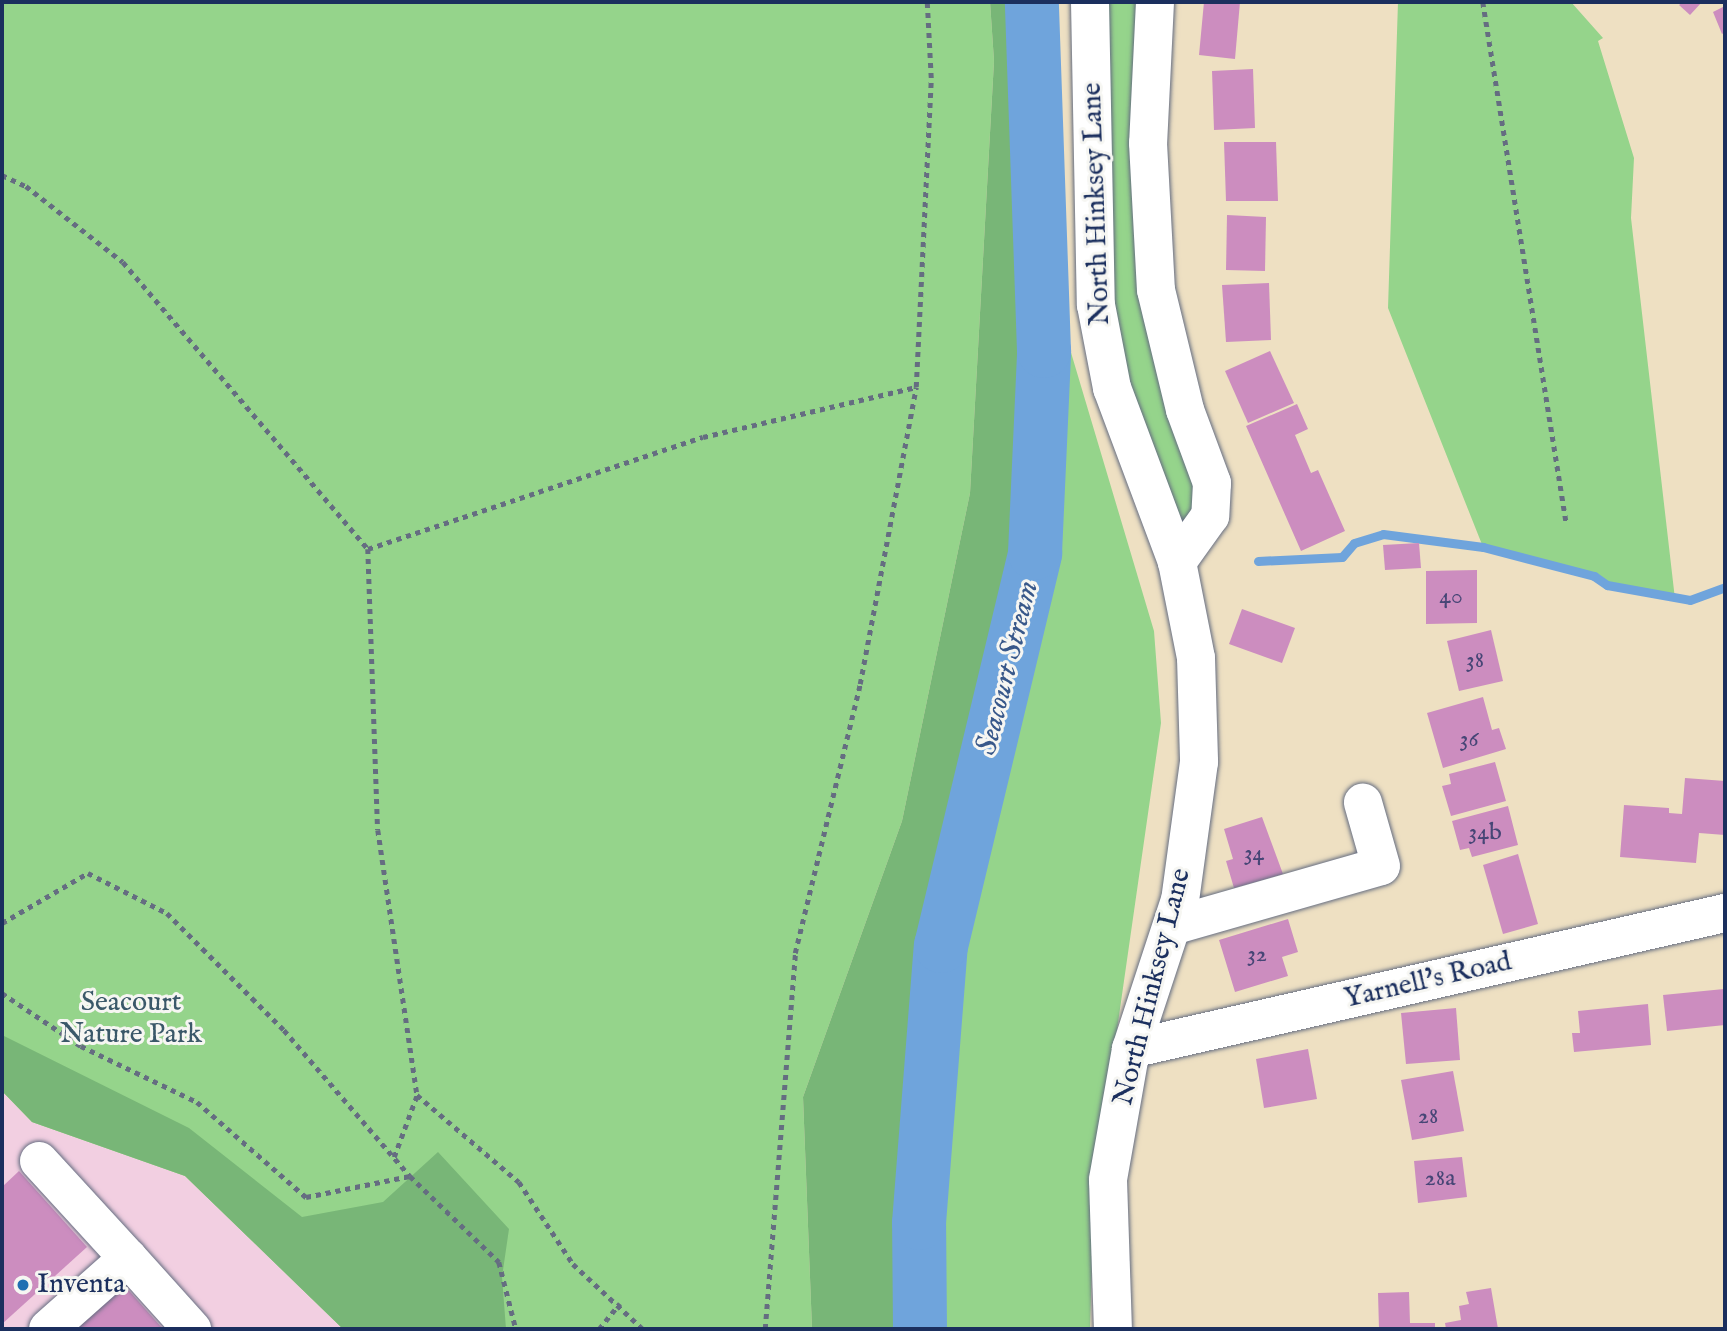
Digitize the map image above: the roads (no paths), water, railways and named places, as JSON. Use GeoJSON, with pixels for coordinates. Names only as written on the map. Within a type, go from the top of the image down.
{"type":"FeatureCollection","features":[{"type":"Feature","properties":{"kind":"street","name":"North Hinksey Lane"},"geometry":{"type":"LineString","coordinates":[[1090,2],[1096,305],[1112,388],[1177,562],[1196,658],[1199,762],[1180,900],[1131,1049],[1108,1180],[1113,1329]]}},
{"type":"Feature","properties":{"kind":"street","name":"North Hinksey Lane"},"geometry":{"type":"LineString","coordinates":[[1154,2],[1148,142],[1156,290],[1185,410],[1212,483],[1210,516],[1177,562]]}},
{"type":"Feature","properties":{"kind":"street"},"geometry":{"type":"LineString","coordinates":[[1171,926],[1381,866],[1363,803]]}},
{"type":"Feature","properties":{"kind":"street","name":"Yarnell's Road"},"geometry":{"type":"LineString","coordinates":[[1131,1049],[1725,913]]}},
{"type":"Feature","properties":{"kind":"street"},"geometry":{"type":"LineString","coordinates":[[39,1161],[192,1329]]}},
{"type":"Feature","properties":{"kind":"street"},"geometry":{"type":"LineString","coordinates":[[48,1329],[128,1258]]}},
{"type":"Feature","properties":{"kind":"waterway","name":"Seacourt Stream"},"geometry":{"type":"LineString","coordinates":[[920,1329],[919,1223],[941,946],[1035,553],[1044,351],[1032,2]]}},
{"type":"Feature","properties":{"kind":"waterway"},"geometry":{"type":"LineString","coordinates":[[1258,561],[1342,557],[1354,543],[1383,534],[1483,547],[1594,576],[1607,585],[1690,600],[1725,587]]}},
{"type":"Feature","properties":{"kind":"place","name":"Inventa"},"geometry":{"type":"Point","coordinates":[23,1285]}},
{"type":"Feature","properties":{"kind":"park label","name":"Seacourt Nature Park"},"geometry":{"type":"Point","coordinates":[131,1019]}}]}
